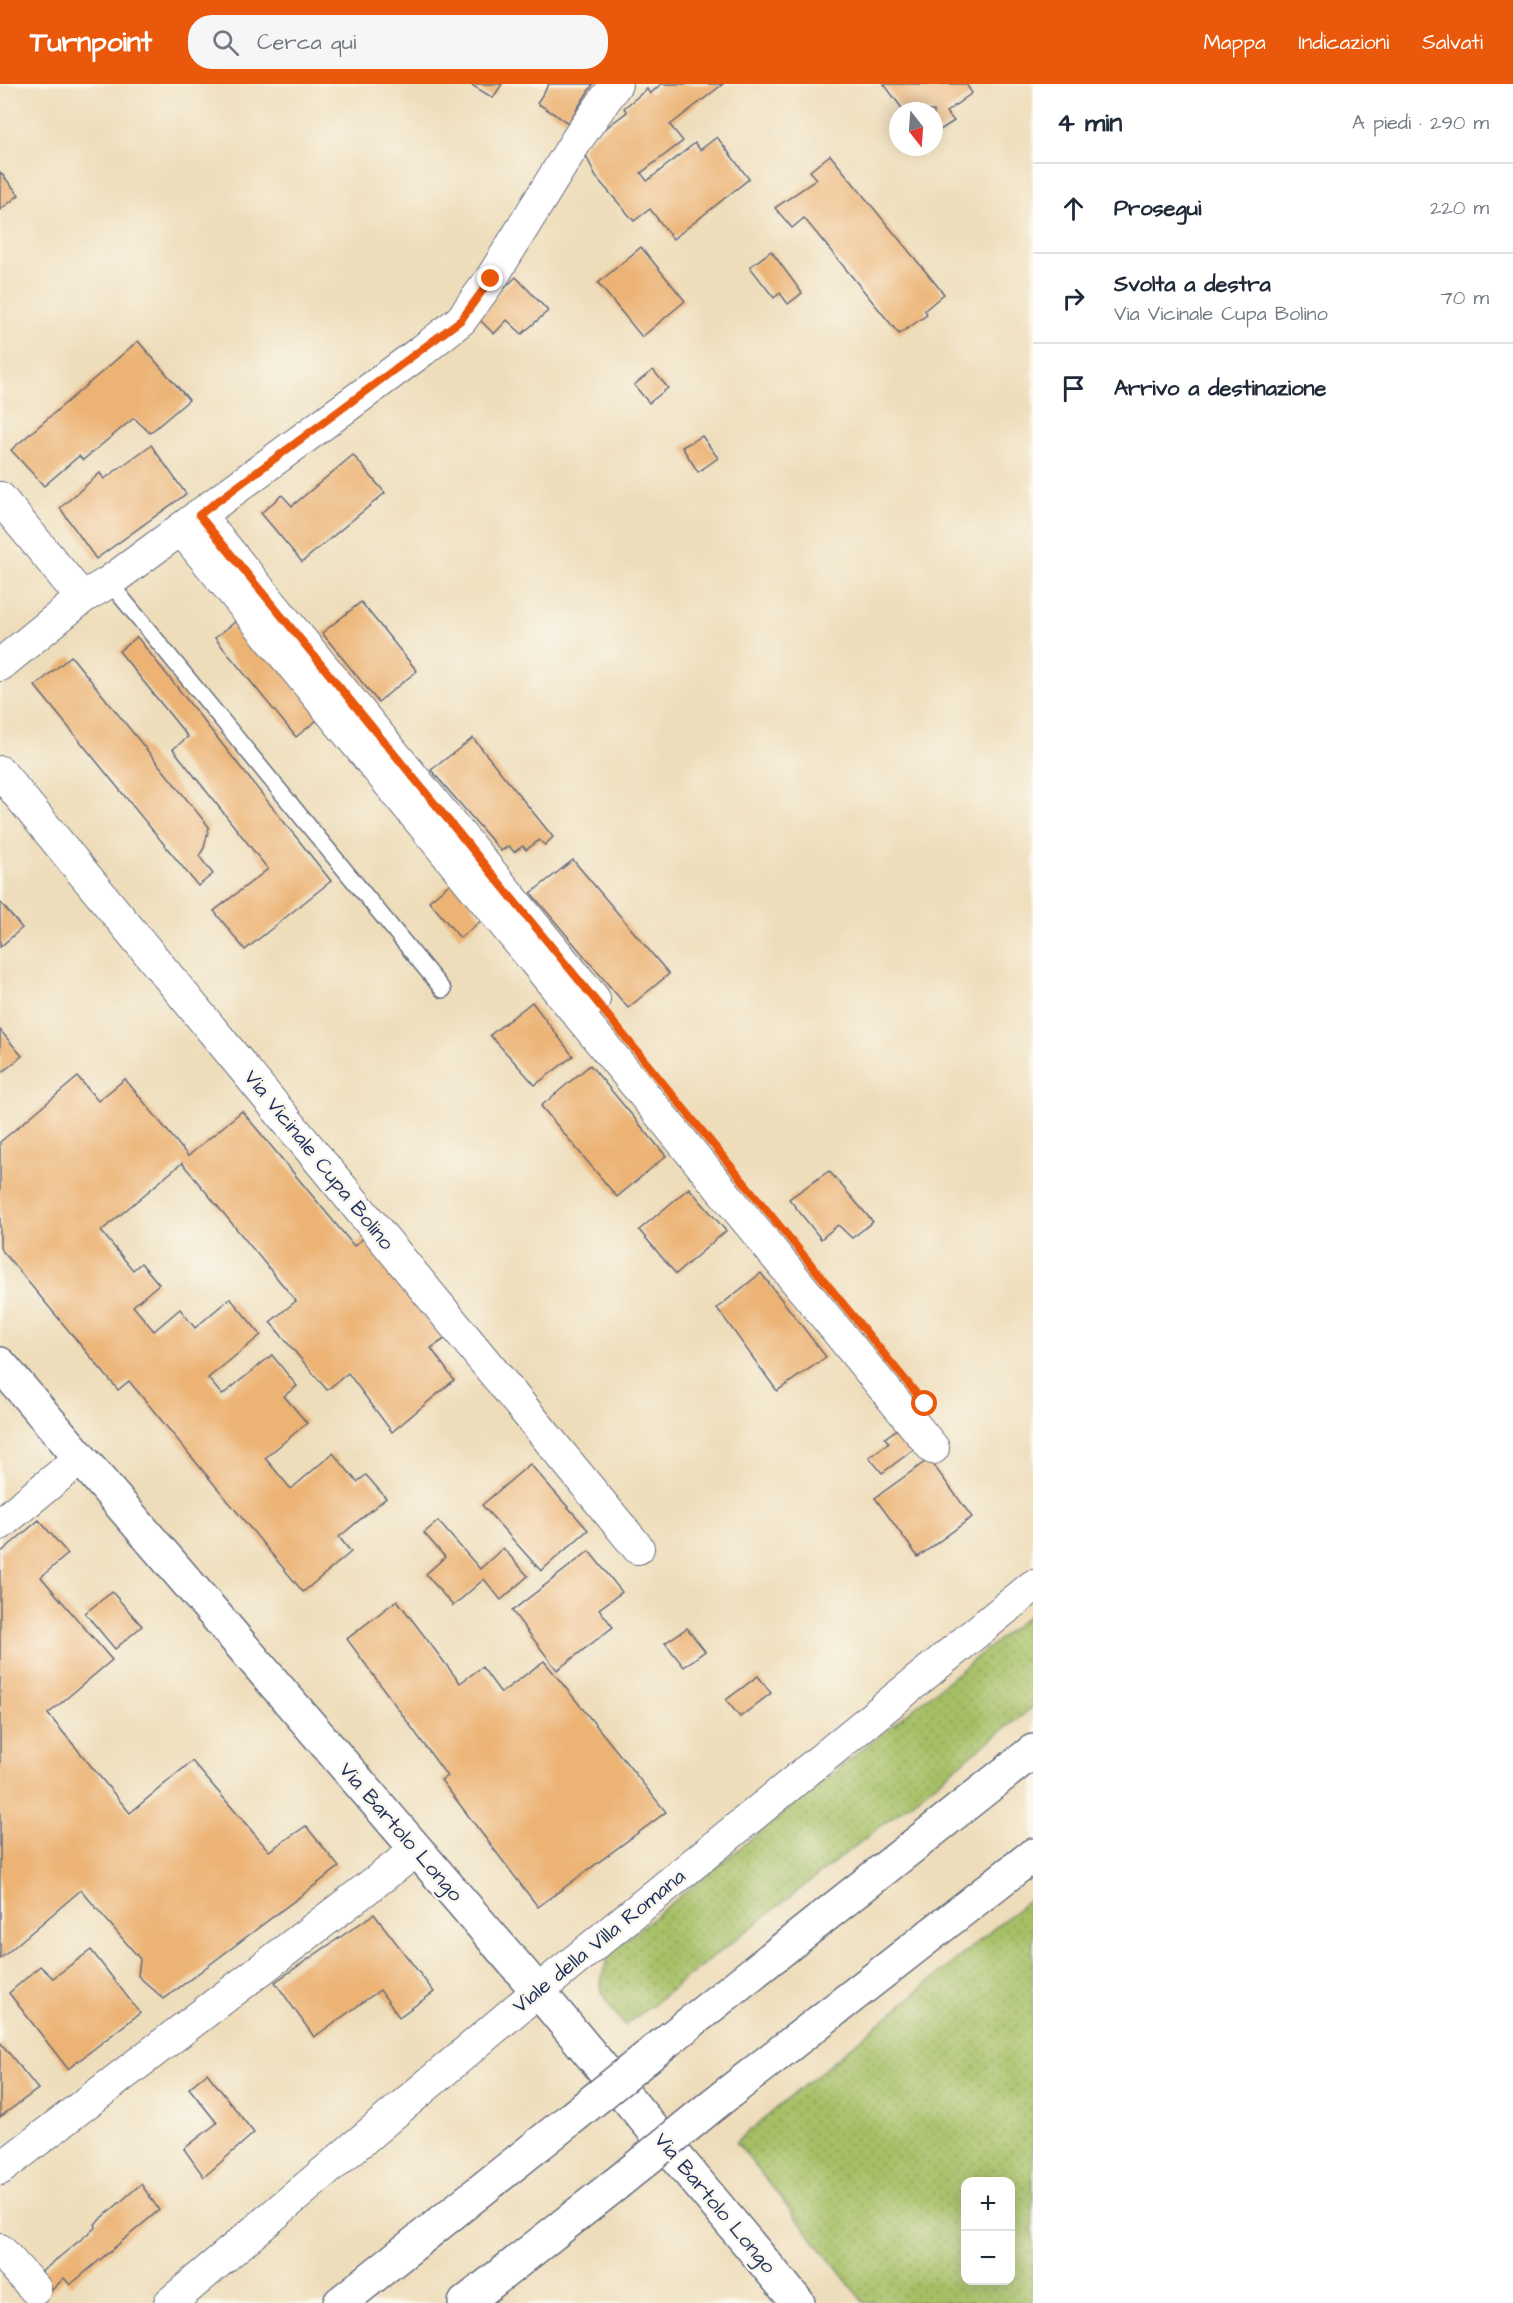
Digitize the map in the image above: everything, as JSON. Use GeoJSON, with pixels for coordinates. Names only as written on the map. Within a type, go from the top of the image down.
{"type":"FeatureCollection","features":[{"type":"Feature","properties":{"kind":"main road","name":"Via Bartolo Longo"},"geometry":{"type":"LineString","coordinates":[[0,1364],[538,1991],[798,2303]]}},
{"type":"Feature","properties":{"kind":"main road"},"geometry":{"type":"LineString","coordinates":[[340,2303],[1033,1751]]}},
{"type":"Feature","properties":{"kind":"main road"},"geometry":{"type":"LineString","coordinates":[[465,2303],[714,2104],[1033,1855]]}},
{"type":"Feature","properties":{"kind":"street"},"geometry":{"type":"LineString","coordinates":[[0,665],[82,598],[109,582],[461,320],[491,279],[578,138],[616,84]]}},
{"type":"Feature","properties":{"kind":"street"},"geometry":{"type":"LineString","coordinates":[[0,498],[82,598]]}},
{"type":"Feature","properties":{"kind":"street"},"geometry":{"type":"LineString","coordinates":[[190,522],[925,1404]]}},
{"type":"Feature","properties":{"kind":"street"},"geometry":{"type":"LineString","coordinates":[[190,522],[933,1448]]}},
{"type":"Feature","properties":{"kind":"street","name":"Via Vicinale Cupa Bolino"},"geometry":{"type":"LineString","coordinates":[[0,772],[638,1548]]}},
{"type":"Feature","properties":{"kind":"street"},"geometry":{"type":"LineString","coordinates":[[0,1524],[81,1458]]}},
{"type":"Feature","properties":{"kind":"street","name":"Viale della Villa Romana"},"geometry":{"type":"LineString","coordinates":[[170,2303],[538,1991],[1033,1586]]}},
{"type":"Feature","properties":{"kind":"street"},"geometry":{"type":"LineString","coordinates":[[0,2169],[417,1850]]}},
{"type":"Feature","properties":{"kind":"street"},"geometry":{"type":"LineString","coordinates":[[0,2250],[35,2289]]}},
{"type":"Feature","properties":{"kind":"lane"},"geometry":{"type":"LineString","coordinates":[[109,582],[443,990]]}},
{"type":"Feature","properties":{"kind":"green space"},"geometry":{"type":"Polygon","coordinates":[[[1033,1612],[1033,1707],[625,2026],[602,1991],[602,1975],[612,1951],[1033,1612]]]}},
{"type":"Feature","properties":{"kind":"green space"},"geometry":{"type":"Polygon","coordinates":[[[1033,1896],[1033,2303],[864,2303],[736,2142],[1033,1896]]]}},
{"type":"Feature","properties":{"kind":"building"},"geometry":{"type":"Polygon","coordinates":[[[470,84],[502,84],[493,98],[470,84]]]}},
{"type":"Feature","properties":{"kind":"building"},"geometry":{"type":"Polygon","coordinates":[[[549,84],[593,84],[568,123],[537,103],[549,84]]]}},
{"type":"Feature","properties":{"kind":"building"},"geometry":{"type":"Polygon","coordinates":[[[661,84],[723,84],[670,125],[683,141],[641,173],[647,181],[695,143],[700,150],[717,137],[749,179],[673,239],[650,209],[634,221],[596,177],[583,149],[586,143],[627,112],[624,108],[647,89],[650,94],[661,84]]]}},
{"type":"Feature","properties":{"kind":"building"},"geometry":{"type":"Polygon","coordinates":[[[884,84],[966,84],[972,93],[946,112],[954,121],[943,128],[943,102],[897,102],[884,84]]]}},
{"type":"Feature","properties":{"kind":"building"},"geometry":{"type":"Polygon","coordinates":[[[830,155],[944,294],[925,310],[927,315],[899,334],[804,218],[792,228],[775,208],[817,179],[810,171],[830,155]]]}},
{"type":"Feature","properties":{"kind":"building"},"geometry":{"type":"Polygon","coordinates":[[[0,172],[19,195],[0,210],[0,172]]]}},
{"type":"Feature","properties":{"kind":"building"},"geometry":{"type":"Polygon","coordinates":[[[641,247],[685,301],[642,337],[598,283],[641,247]]]}},
{"type":"Feature","properties":{"kind":"building"},"geometry":{"type":"Polygon","coordinates":[[[771,251],[802,293],[788,304],[780,293],[774,298],[750,267],[771,251]]]}},
{"type":"Feature","properties":{"kind":"building"},"geometry":{"type":"Polygon","coordinates":[[[516,277],[548,311],[522,334],[507,320],[494,334],[476,316],[516,277]]]}},
{"type":"Feature","properties":{"kind":"building"},"geometry":{"type":"Polygon","coordinates":[[[138,341],[189,400],[150,433],[134,418],[83,460],[79,456],[44,486],[11,450],[138,341]]]}},
{"type":"Feature","properties":{"kind":"building"},"geometry":{"type":"Polygon","coordinates":[[[653,370],[668,388],[649,403],[634,385],[653,370]]]}},
{"type":"Feature","properties":{"kind":"building"},"geometry":{"type":"Polygon","coordinates":[[[702,436],[718,458],[698,472],[682,447],[702,436]]]}},
{"type":"Feature","properties":{"kind":"building"},"geometry":{"type":"Polygon","coordinates":[[[151,445],[186,494],[96,559],[60,508],[100,473],[104,479],[151,445]]]}},
{"type":"Feature","properties":{"kind":"building"},"geometry":{"type":"Polygon","coordinates":[[[353,455],[385,493],[302,562],[261,513],[282,495],[292,506],[353,455]]]}},
{"type":"Feature","properties":{"kind":"building"},"geometry":{"type":"Polygon","coordinates":[[[361,602],[417,671],[378,702],[322,633],[361,602]]]}},
{"type":"Feature","properties":{"kind":"building"},"geometry":{"type":"Polygon","coordinates":[[[241,617],[322,716],[296,737],[215,638],[241,617]]]}},
{"type":"Feature","properties":{"kind":"building"},"geometry":{"type":"Polygon","coordinates":[[[137,637],[331,881],[245,950],[214,911],[268,869],[173,749],[188,737],[119,651],[137,637]]]}},
{"type":"Feature","properties":{"kind":"building"},"geometry":{"type":"Polygon","coordinates":[[[71,656],[209,827],[204,848],[199,856],[213,874],[198,886],[35,686],[71,656]]]}},
{"type":"Feature","properties":{"kind":"building"},"geometry":{"type":"Polygon","coordinates":[[[473,738],[553,837],[545,845],[539,840],[526,850],[523,846],[514,852],[509,846],[501,851],[431,770],[473,738]]]}},
{"type":"Feature","properties":{"kind":"building"},"geometry":{"type":"Polygon","coordinates":[[[573,860],[669,974],[628,1008],[531,893],[573,860]]]}},
{"type":"Feature","properties":{"kind":"building"},"geometry":{"type":"Polygon","coordinates":[[[453,881],[483,919],[460,938],[429,901],[453,881]]]}},
{"type":"Feature","properties":{"kind":"building"},"geometry":{"type":"Polygon","coordinates":[[[0,902],[22,928],[0,947],[0,902]]]}},
{"type":"Feature","properties":{"kind":"building"},"geometry":{"type":"Polygon","coordinates":[[[532,1002],[573,1056],[535,1085],[490,1035],[532,1002]]]}},
{"type":"Feature","properties":{"kind":"building"},"geometry":{"type":"Polygon","coordinates":[[[0,1030],[22,1056],[0,1074],[0,1030]]]}},
{"type":"Feature","properties":{"kind":"building"},"geometry":{"type":"Polygon","coordinates":[[[590,1065],[666,1156],[617,1197],[541,1106],[590,1065]]]}},
{"type":"Feature","properties":{"kind":"building"},"geometry":{"type":"Polygon","coordinates":[[[78,1077],[98,1101],[125,1079],[188,1156],[242,1111],[354,1246],[371,1232],[454,1333],[431,1348],[454,1380],[392,1432],[348,1373],[327,1390],[270,1322],[296,1301],[182,1163],[101,1231],[133,1270],[141,1263],[159,1284],[133,1306],[154,1331],[180,1309],[195,1328],[230,1298],[261,1335],[208,1378],[222,1395],[272,1355],[297,1386],[284,1396],[307,1423],[265,1458],[291,1489],[333,1453],[357,1482],[366,1475],[386,1498],[339,1537],[351,1552],[303,1592],[129,1381],[118,1390],[0,1248],[0,1142],[78,1077]]]}},
{"type":"Feature","properties":{"kind":"building"},"geometry":{"type":"Polygon","coordinates":[[[829,1171],[873,1222],[852,1238],[838,1225],[821,1239],[789,1199],[829,1171]]]}},
{"type":"Feature","properties":{"kind":"building"},"geometry":{"type":"Polygon","coordinates":[[[689,1188],[726,1231],[676,1274],[639,1230],[689,1188]]]}},
{"type":"Feature","properties":{"kind":"building"},"geometry":{"type":"Polygon","coordinates":[[[761,1273],[826,1357],[777,1391],[717,1308],[761,1273]]]}},
{"type":"Feature","properties":{"kind":"building"},"geometry":{"type":"Polygon","coordinates":[[[906,1423],[921,1444],[882,1473],[869,1457],[889,1443],[885,1438],[906,1423]]]}},
{"type":"Feature","properties":{"kind":"building"},"geometry":{"type":"Polygon","coordinates":[[[929,1459],[972,1517],[918,1557],[875,1498],[929,1459]]]}},
{"type":"Feature","properties":{"kind":"building"},"geometry":{"type":"Polygon","coordinates":[[[530,1464],[588,1530],[541,1571],[482,1505],[530,1464]]]}},
{"type":"Feature","properties":{"kind":"building"},"geometry":{"type":"Polygon","coordinates":[[[39,1520],[68,1554],[41,1577],[112,1660],[48,1714],[130,1813],[192,1761],[269,1851],[306,1826],[339,1867],[164,1999],[138,1976],[140,1959],[81,1890],[0,1959],[0,1553],[39,1520]]]}},
{"type":"Feature","properties":{"kind":"building"},"geometry":{"type":"Polygon","coordinates":[[[438,1521],[480,1569],[503,1548],[528,1576],[501,1600],[484,1579],[453,1606],[426,1574],[445,1557],[424,1533],[438,1521]]]}},
{"type":"Feature","properties":{"kind":"building"},"geometry":{"type":"Polygon","coordinates":[[[589,1551],[622,1592],[599,1609],[613,1627],[557,1670],[512,1611],[589,1551]]]}},
{"type":"Feature","properties":{"kind":"building"},"geometry":{"type":"Polygon","coordinates":[[[112,1592],[142,1626],[115,1649],[85,1613],[112,1592]]]}},
{"type":"Feature","properties":{"kind":"building"},"geometry":{"type":"Polygon","coordinates":[[[397,1600],[460,1683],[482,1667],[501,1693],[544,1661],[666,1812],[538,1907],[441,1780],[447,1776],[347,1639],[397,1600]]]}},
{"type":"Feature","properties":{"kind":"building"},"geometry":{"type":"Polygon","coordinates":[[[687,1628],[705,1651],[684,1667],[665,1643],[687,1628]]]}},
{"type":"Feature","properties":{"kind":"building"},"geometry":{"type":"Polygon","coordinates":[[[758,1676],[771,1693],[740,1717],[726,1700],[758,1676]]]}},
{"type":"Feature","properties":{"kind":"building"},"geometry":{"type":"Polygon","coordinates":[[[374,1914],[434,1992],[399,2017],[380,1990],[314,2037],[275,1982],[374,1914]]]}},
{"type":"Feature","properties":{"kind":"building"},"geometry":{"type":"Polygon","coordinates":[[[91,1950],[140,2013],[68,2069],[9,1993],[40,1966],[53,1978],[91,1950]]]}},
{"type":"Feature","properties":{"kind":"building"},"geometry":{"type":"Polygon","coordinates":[[[0,2042],[38,2089],[0,2117],[0,2042]]]}},
{"type":"Feature","properties":{"kind":"building"},"geometry":{"type":"Polygon","coordinates":[[[207,2073],[254,2133],[204,2177],[184,2149],[217,2123],[189,2088],[207,2073]]]}},
{"type":"Feature","properties":{"kind":"building"},"geometry":{"type":"Polygon","coordinates":[[[141,2184],[159,2210],[70,2285],[64,2278],[45,2297],[40,2273],[96,2227],[95,2224],[141,2184]]]}},
{"type":"Feature","properties":{"kind":"route"},"geometry":{"type":"LineString","coordinates":[[491,279],[461,320],[199,515],[925,1404]]}}]}
